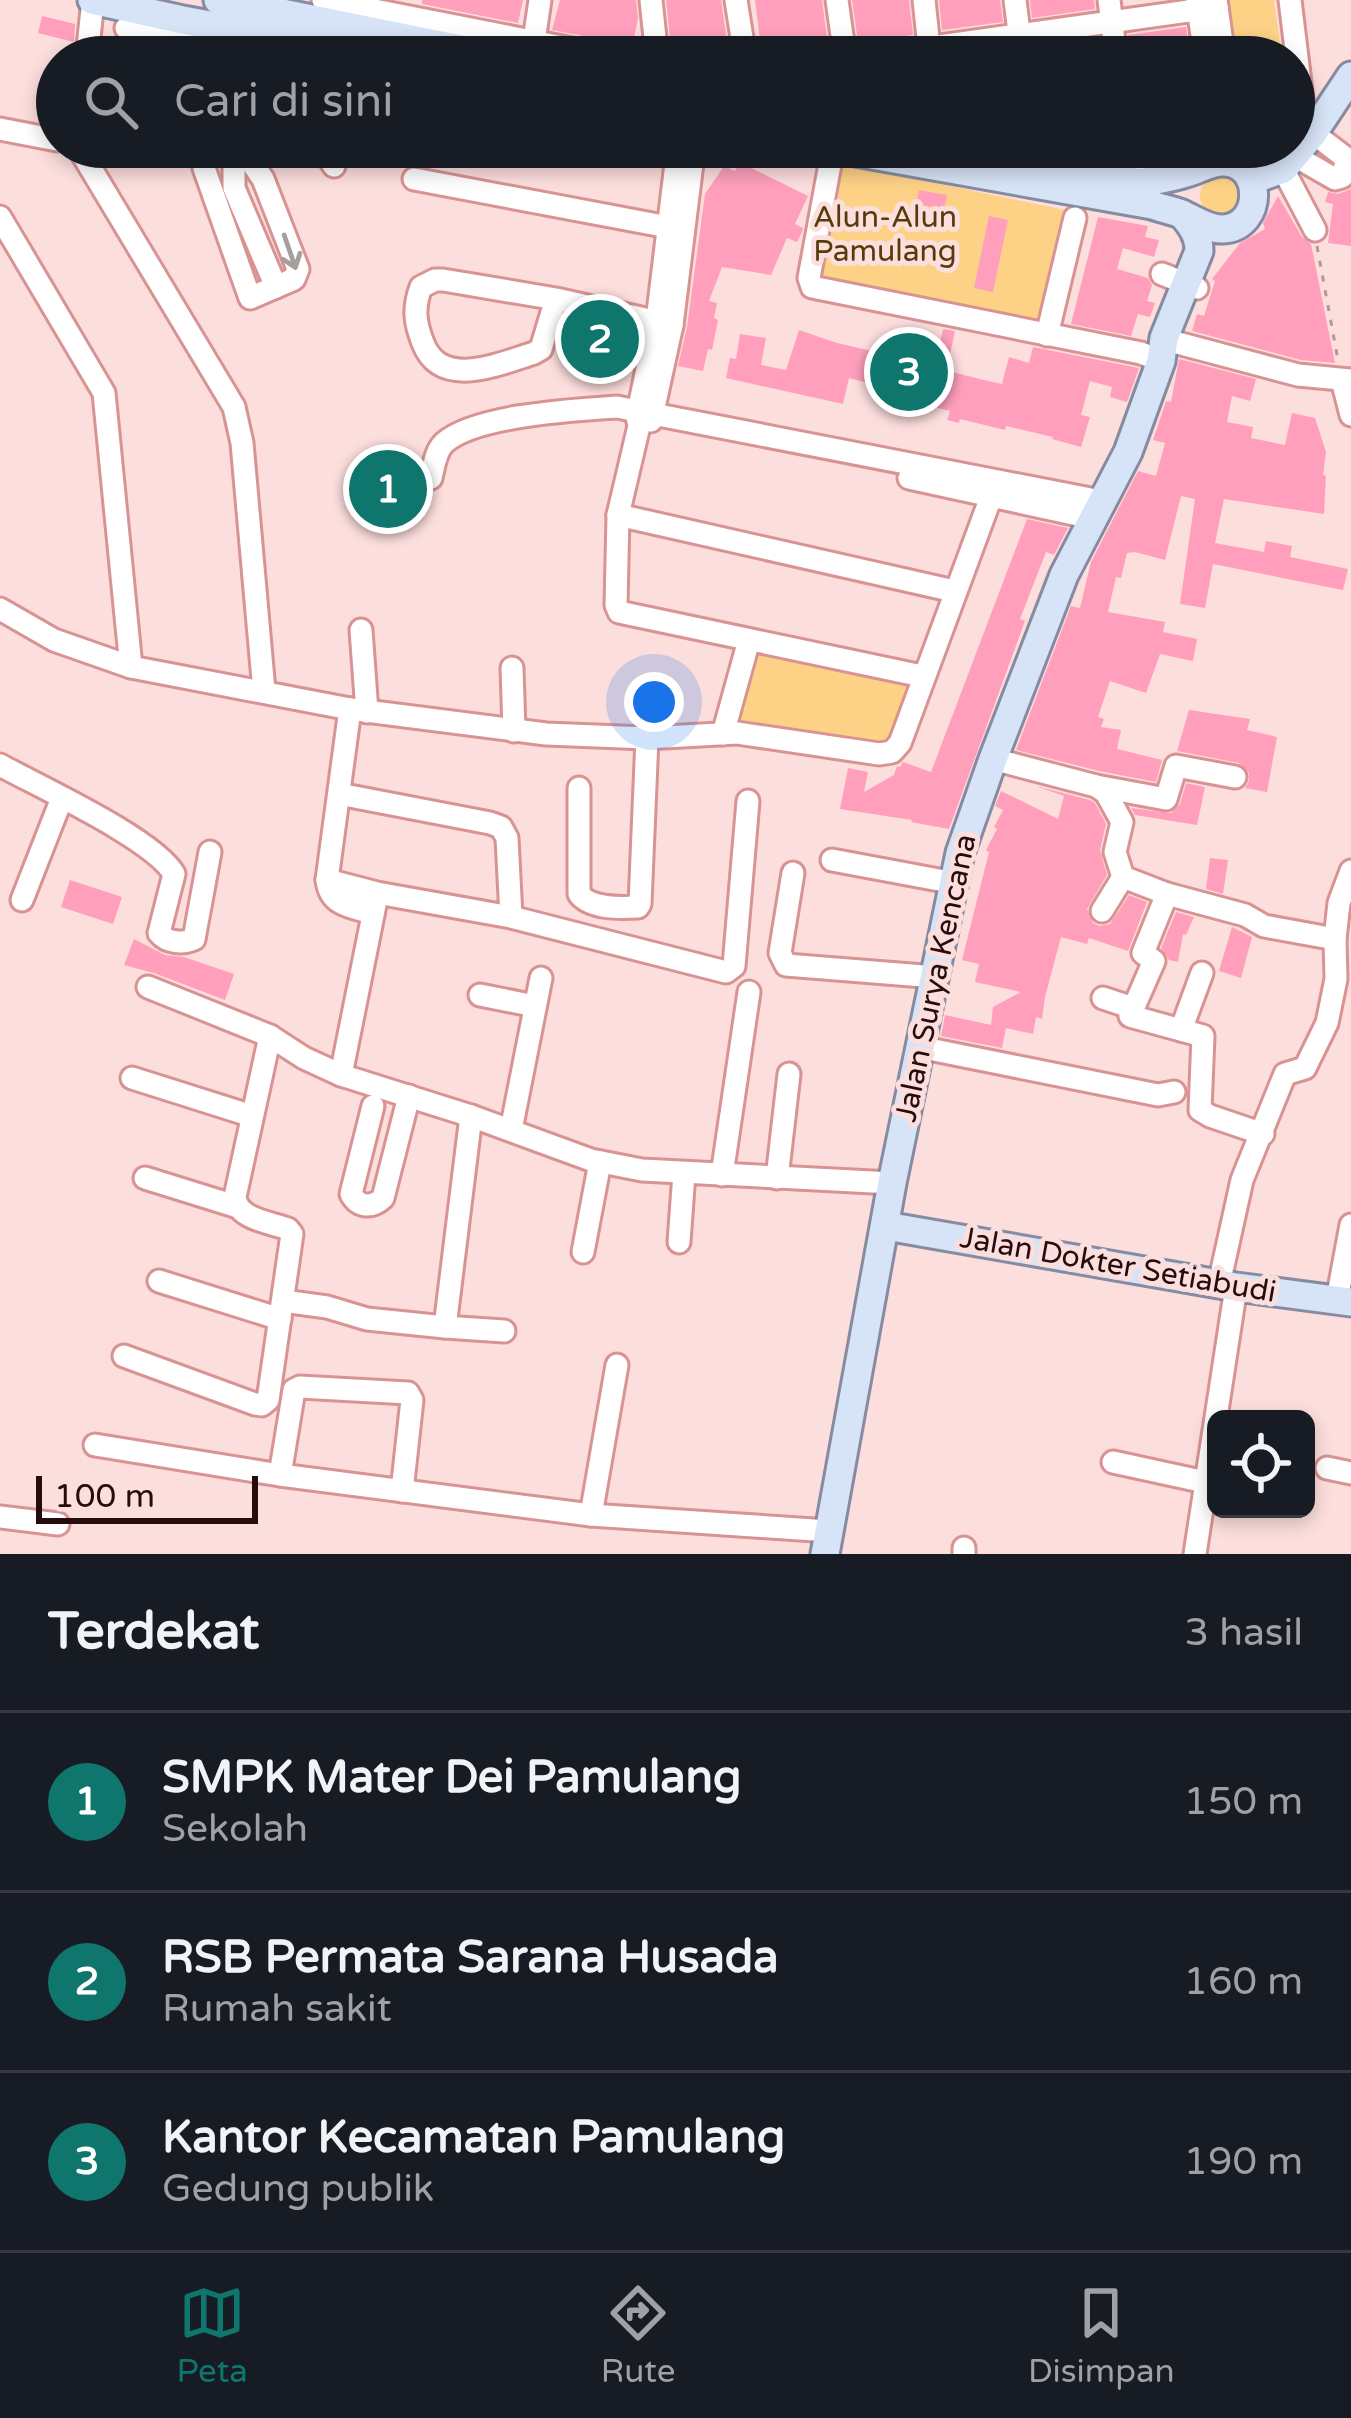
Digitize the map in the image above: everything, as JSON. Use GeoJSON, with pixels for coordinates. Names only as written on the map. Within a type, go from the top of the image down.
{"type":"FeatureCollection","features":[{"type":"Feature","properties":{"kind":"main road"},"geometry":{"type":"LineString","coordinates":[[93,0],[175,36]]}},
{"type":"Feature","properties":{"kind":"main road"},"geometry":{"type":"LineString","coordinates":[[218,0],[386,32]]}},
{"type":"Feature","properties":{"kind":"main road"},"geometry":{"type":"LineString","coordinates":[[208,36],[386,32]]}},
{"type":"Feature","properties":{"kind":"main road"},"geometry":{"type":"LineString","coordinates":[[1315,127],[1351,76]]}},
{"type":"Feature","properties":{"kind":"main road"},"geometry":{"type":"LineString","coordinates":[[943,168],[1152,205],[1223,229],[1243,221],[1254,203],[1232,168]]}},
{"type":"Feature","properties":{"kind":"main road"},"geometry":{"type":"LineString","coordinates":[[1060,168],[1140,182],[1164,168]]}},
{"type":"Feature","properties":{"kind":"main road","name":"Jalan Surya Kencana"},"geometry":{"type":"LineString","coordinates":[[827,1543],[892,1183],[960,853],[1064,575],[1128,452],[1167,352],[1164,338],[1182,281],[1199,251],[1199,240],[1183,214]]}},
{"type":"Feature","properties":{"kind":"main road","name":"Jalan Surya Kencana"},"geometry":{"type":"LineString","coordinates":[[1182,281],[1243,221]]}},
{"type":"Feature","properties":{"kind":"main road","name":"Jalan Dokter Setiabudi"},"geometry":{"type":"LineString","coordinates":[[886,1226],[1227,1286],[1344,1301]]}},
{"type":"Feature","properties":{"kind":"street"},"geometry":{"type":"LineString","coordinates":[[89,36],[93,0]]}},
{"type":"Feature","properties":{"kind":"street"},"geometry":{"type":"LineString","coordinates":[[323,0],[386,32],[452,36]]}},
{"type":"Feature","properties":{"kind":"street"},"geometry":{"type":"LineString","coordinates":[[535,36],[540,0]]}},
{"type":"Feature","properties":{"kind":"street"},"geometry":{"type":"LineString","coordinates":[[651,0],[655,36]]}},
{"type":"Feature","properties":{"kind":"street"},"geometry":{"type":"LineString","coordinates":[[736,0],[742,36]]}},
{"type":"Feature","properties":{"kind":"street"},"geometry":{"type":"LineString","coordinates":[[837,0],[842,36]]}},
{"type":"Feature","properties":{"kind":"street"},"geometry":{"type":"LineString","coordinates":[[924,0],[928,36]]}},
{"type":"Feature","properties":{"kind":"street"},"geometry":{"type":"LineString","coordinates":[[1015,0],[1019,36]]}},
{"type":"Feature","properties":{"kind":"street"},"geometry":{"type":"LineString","coordinates":[[1290,0],[1292,36]]}},
{"type":"Feature","properties":{"kind":"street"},"geometry":{"type":"LineString","coordinates":[[1046,36],[1110,11],[1207,4]]}},
{"type":"Feature","properties":{"kind":"street"},"geometry":{"type":"LineString","coordinates":[[1205,36],[1207,4]]}},
{"type":"Feature","properties":{"kind":"street"},"geometry":{"type":"LineString","coordinates":[[1207,4],[1217,36]]}},
{"type":"Feature","properties":{"kind":"street"},"geometry":{"type":"LineString","coordinates":[[126,28],[167,36]]}},
{"type":"Feature","properties":{"kind":"street"},"geometry":{"type":"LineString","coordinates":[[242,32],[245,36]]}},
{"type":"Feature","properties":{"kind":"street"},"geometry":{"type":"LineString","coordinates":[[0,129],[36,136]]}},
{"type":"Feature","properties":{"kind":"street"},"geometry":{"type":"LineString","coordinates":[[1315,148],[1328,147],[1345,156],[1348,170]]}},
{"type":"Feature","properties":{"kind":"street"},"geometry":{"type":"LineString","coordinates":[[91,168],[234,407],[242,443],[264,691]]}},
{"type":"Feature","properties":{"kind":"street"},"geometry":{"type":"LineString","coordinates":[[204,168],[252,298],[276,287],[234,188],[235,168]]}},
{"type":"Feature","properties":{"kind":"street"},"geometry":{"type":"LineString","coordinates":[[678,168],[678,229]]}},
{"type":"Feature","properties":{"kind":"street"},"geometry":{"type":"LineString","coordinates":[[690,168],[645,417],[618,515],[619,612],[922,676]]}},
{"type":"Feature","properties":{"kind":"street"},"geometry":{"type":"LineString","coordinates":[[827,168],[809,278],[812,287],[1141,353],[1167,352],[1346,380],[1351,415]]}},
{"type":"Feature","properties":{"kind":"street"},"geometry":{"type":"LineString","coordinates":[[1303,168],[1315,230]]}},
{"type":"Feature","properties":{"kind":"street"},"geometry":{"type":"LineString","coordinates":[[414,179],[678,229]]}},
{"type":"Feature","properties":{"kind":"street"},"geometry":{"type":"LineString","coordinates":[[0,217],[104,393],[130,667]]}},
{"type":"Feature","properties":{"kind":"street"},"geometry":{"type":"LineString","coordinates":[[1047,334],[1075,218]]}},
{"type":"Feature","properties":{"kind":"street"},"geometry":{"type":"LineString","coordinates":[[556,299],[541,349],[481,368],[453,370],[436,363],[416,324],[422,287],[435,280],[556,299],[664,323]]}},
{"type":"Feature","properties":{"kind":"street"},"geometry":{"type":"LineString","coordinates":[[431,478],[437,452],[468,429],[548,412],[617,407],[645,417],[1096,510]]}},
{"type":"Feature","properties":{"kind":"street"},"geometry":{"type":"LineString","coordinates":[[897,469],[991,496],[1096,510]]}},
{"type":"Feature","properties":{"kind":"street"},"geometry":{"type":"LineString","coordinates":[[0,609],[54,640],[130,667],[358,711],[514,731],[647,738],[723,734],[879,754],[892,752],[900,743],[991,496]]}},
{"type":"Feature","properties":{"kind":"street"},"geometry":{"type":"LineString","coordinates":[[618,515],[954,591]]}},
{"type":"Feature","properties":{"kind":"street"},"geometry":{"type":"LineString","coordinates":[[361,630],[358,711],[339,794],[328,880],[375,903],[511,917],[726,972],[734,966],[748,801]]}},
{"type":"Feature","properties":{"kind":"street"},"geometry":{"type":"LineString","coordinates":[[723,734],[749,640]]}},
{"type":"Feature","properties":{"kind":"street"},"geometry":{"type":"LineString","coordinates":[[512,668],[514,731]]}},
{"type":"Feature","properties":{"kind":"street"},"geometry":{"type":"LineString","coordinates":[[579,788],[579,894],[592,904],[638,907],[647,738]]}},
{"type":"Feature","properties":{"kind":"street"},"geometry":{"type":"LineString","coordinates":[[993,759],[1166,799],[1176,766],[1235,777]]}},
{"type":"Feature","properties":{"kind":"street"},"geometry":{"type":"LineString","coordinates":[[0,765],[103,820],[167,862],[174,874],[160,924],[163,938],[194,939],[210,852]]}},
{"type":"Feature","properties":{"kind":"street"},"geometry":{"type":"LineString","coordinates":[[1096,786],[1106,793],[1122,822],[1115,852],[1123,877],[1102,911]]}},
{"type":"Feature","properties":{"kind":"street"},"geometry":{"type":"LineString","coordinates":[[339,794],[501,827],[507,838],[511,917]]}},
{"type":"Feature","properties":{"kind":"street"},"geometry":{"type":"LineString","coordinates":[[22,900],[62,798]]}},
{"type":"Feature","properties":{"kind":"street"},"geometry":{"type":"LineString","coordinates":[[832,860],[955,883]]}},
{"type":"Feature","properties":{"kind":"street"},"geometry":{"type":"LineString","coordinates":[[1195,1554],[1242,1180],[1283,1076],[1305,1068],[1327,1023],[1336,979],[1340,903],[1351,871]]}},
{"type":"Feature","properties":{"kind":"street"},"geometry":{"type":"LineString","coordinates":[[793,873],[780,953],[786,965],[936,977]]}},
{"type":"Feature","properties":{"kind":"street"},"geometry":{"type":"LineString","coordinates":[[1123,877],[1245,915],[1264,926],[1335,939]]}},
{"type":"Feature","properties":{"kind":"street"},"geometry":{"type":"LineString","coordinates":[[1131,1012],[1154,961],[1143,952],[1167,894]]}},
{"type":"Feature","properties":{"kind":"street"},"geometry":{"type":"LineString","coordinates":[[341,1075],[375,903]]}},
{"type":"Feature","properties":{"kind":"street"},"geometry":{"type":"LineString","coordinates":[[1181,1030],[1202,973]]}},
{"type":"Feature","properties":{"kind":"street"},"geometry":{"type":"LineString","coordinates":[[511,1130],[542,978]]}},
{"type":"Feature","properties":{"kind":"street"},"geometry":{"type":"LineString","coordinates":[[148,987],[269,1036],[341,1075],[600,1162],[642,1170],[892,1183]]}},
{"type":"Feature","properties":{"kind":"street"},"geometry":{"type":"LineString","coordinates":[[722,1175],[749,992]]}},
{"type":"Feature","properties":{"kind":"street"},"geometry":{"type":"LineString","coordinates":[[479,995],[536,1006]]}},
{"type":"Feature","properties":{"kind":"street"},"geometry":{"type":"LineString","coordinates":[[1103,998],[1203,1036],[1200,1109],[1263,1134]]}},
{"type":"Feature","properties":{"kind":"street"},"geometry":{"type":"LineString","coordinates":[[235,1206],[269,1036]]}},
{"type":"Feature","properties":{"kind":"street"},"geometry":{"type":"LineString","coordinates":[[919,1047],[1158,1095],[1174,1092]]}},
{"type":"Feature","properties":{"kind":"street"},"geometry":{"type":"LineString","coordinates":[[776,1178],[789,1074]]}},
{"type":"Feature","properties":{"kind":"street"},"geometry":{"type":"LineString","coordinates":[[131,1078],[252,1116]]}},
{"type":"Feature","properties":{"kind":"street"},"geometry":{"type":"LineString","coordinates":[[373,1106],[351,1194],[356,1202],[370,1206],[383,1198],[409,1096]]}},
{"type":"Feature","properties":{"kind":"street"},"geometry":{"type":"LineString","coordinates":[[445,1327],[471,1116]]}},
{"type":"Feature","properties":{"kind":"street"},"geometry":{"type":"LineString","coordinates":[[583,1252],[600,1162]]}},
{"type":"Feature","properties":{"kind":"street"},"geometry":{"type":"LineString","coordinates":[[679,1242],[684,1173]]}},
{"type":"Feature","properties":{"kind":"street"},"geometry":{"type":"LineString","coordinates":[[124,1356],[262,1405],[268,1400],[292,1234],[288,1228],[241,1213],[235,1206],[145,1178]]}},
{"type":"Feature","properties":{"kind":"street"},"geometry":{"type":"LineString","coordinates":[[1344,1301],[1351,1225]]}},
{"type":"Feature","properties":{"kind":"street"},"geometry":{"type":"LineString","coordinates":[[159,1282],[282,1310],[327,1307],[367,1319],[504,1331]]}},
{"type":"Feature","properties":{"kind":"street"},"geometry":{"type":"LineString","coordinates":[[591,1515],[617,1365]]}},
{"type":"Feature","properties":{"kind":"street"},"geometry":{"type":"LineString","coordinates":[[280,1475],[294,1390],[408,1393],[412,1400],[402,1491]]}},
{"type":"Feature","properties":{"kind":"street"},"geometry":{"type":"LineString","coordinates":[[95,1444],[280,1475],[827,1543]]}},
{"type":"Feature","properties":{"kind":"street"},"geometry":{"type":"LineString","coordinates":[[1113,1462],[1205,1482]]}},
{"type":"Feature","properties":{"kind":"street"},"geometry":{"type":"LineString","coordinates":[[1328,1468],[1351,1473]]}},
{"type":"Feature","properties":{"kind":"street"},"geometry":{"type":"LineString","coordinates":[[0,1517],[58,1524]]}},
{"type":"Feature","properties":{"kind":"path"},"geometry":{"type":"LineString","coordinates":[[1315,230],[1346,380]]}},
{"type":"Feature","properties":{"kind":"green space"},"geometry":{"type":"Polygon","coordinates":[[[1227,0],[1274,0],[1279,36],[1232,36],[1227,0]]]}},
{"type":"Feature","properties":{"kind":"green space","name":"Alun-Alun Pamulang"},"geometry":{"type":"Polygon","coordinates":[[[840,168],[865,168],[1079,213],[1052,326],[811,282],[840,168]]]}},
{"type":"Feature","properties":{"kind":"green space"},"geometry":{"type":"Polygon","coordinates":[[[1221,175],[1236,181],[1242,196],[1236,211],[1221,217],[1206,211],[1200,196],[1206,181],[1221,175]]]}},
{"type":"Feature","properties":{"kind":"green space"},"geometry":{"type":"Polygon","coordinates":[[[749,640],[922,676],[892,752],[723,734],[749,640]]]}},
{"type":"Feature","properties":{"kind":"building"},"geometry":{"type":"Polygon","coordinates":[[[422,0],[523,0],[518,23],[422,4],[422,0]]]}},
{"type":"Feature","properties":{"kind":"building"},"geometry":{"type":"Polygon","coordinates":[[[560,0],[636,0],[635,36],[584,36],[552,30],[560,0]]]}},
{"type":"Feature","properties":{"kind":"building"},"geometry":{"type":"Polygon","coordinates":[[[666,0],[721,0],[726,36],[670,36],[666,0]]]}},
{"type":"Feature","properties":{"kind":"building"},"geometry":{"type":"Polygon","coordinates":[[[755,0],[822,0],[827,36],[759,36],[755,0]]]}},
{"type":"Feature","properties":{"kind":"building"},"geometry":{"type":"Polygon","coordinates":[[[852,0],[909,0],[913,35],[857,36],[852,0]]]}},
{"type":"Feature","properties":{"kind":"building"},"geometry":{"type":"Polygon","coordinates":[[[939,0],[1000,0],[1003,22],[942,30],[939,0]]]}},
{"type":"Feature","properties":{"kind":"building"},"geometry":{"type":"Polygon","coordinates":[[[1030,0],[1094,0],[1095,9],[1032,18],[1030,0]]]}},
{"type":"Feature","properties":{"kind":"building"},"geometry":{"type":"Polygon","coordinates":[[[42,16],[75,24],[74,36],[38,33],[42,16]]]}},
{"type":"Feature","properties":{"kind":"building"},"geometry":{"type":"Polygon","coordinates":[[[1186,27],[1187,36],[1128,36],[1186,27]]]}},
{"type":"Feature","properties":{"kind":"building"},"geometry":{"type":"Polygon","coordinates":[[[723,168],[751,168],[808,196],[795,224],[802,232],[797,242],[787,238],[771,275],[722,267],[709,301],[717,303],[714,318],[718,320],[703,371],[678,366],[705,194],[723,168]]]}},
{"type":"Feature","properties":{"kind":"building"},"geometry":{"type":"Polygon","coordinates":[[[1351,189],[1351,246],[1328,243],[1333,204],[1325,202],[1328,192],[1351,189]]]}},
{"type":"Feature","properties":{"kind":"building"},"geometry":{"type":"Polygon","coordinates":[[[919,190],[947,195],[944,209],[916,204],[919,190]]]}},
{"type":"Feature","properties":{"kind":"building"},"geometry":{"type":"Polygon","coordinates":[[[1278,196],[1311,244],[1335,363],[1301,360],[1192,331],[1197,314],[1204,316],[1212,279],[1240,243],[1265,229],[1263,223],[1278,196]]]}},
{"type":"Feature","properties":{"kind":"building"},"geometry":{"type":"Polygon","coordinates":[[[989,216],[1008,220],[993,292],[974,288],[989,216]]]}},
{"type":"Feature","properties":{"kind":"building"},"geometry":{"type":"Polygon","coordinates":[[[1098,217],[1148,226],[1145,237],[1159,240],[1154,257],[1123,248],[1117,269],[1148,278],[1152,285],[1147,301],[1155,303],[1150,317],[1138,314],[1131,336],[1071,324],[1098,217]]]}},
{"type":"Feature","properties":{"kind":"building"},"geometry":{"type":"Polygon","coordinates":[[[565,321],[578,323],[575,343],[560,340],[565,321]]]}},
{"type":"Feature","properties":{"kind":"building"},"geometry":{"type":"Polygon","coordinates":[[[608,326],[639,333],[633,360],[603,354],[608,326]]]}},
{"type":"Feature","properties":{"kind":"building"},"geometry":{"type":"Polygon","coordinates":[[[943,329],[955,331],[947,368],[1002,384],[1009,357],[1029,363],[1033,347],[1139,368],[1127,402],[1110,397],[1112,387],[1090,381],[1081,415],[1090,417],[1081,447],[1006,426],[1005,430],[947,420],[950,411],[870,391],[872,384],[849,378],[843,404],[726,378],[730,358],[736,359],[740,334],[766,338],[761,365],[786,370],[799,330],[880,353],[881,347],[906,353],[909,340],[939,347],[943,329]]]}},
{"type":"Feature","properties":{"kind":"building"},"geometry":{"type":"Polygon","coordinates":[[[1179,359],[1256,379],[1250,401],[1232,396],[1227,422],[1253,427],[1251,438],[1285,445],[1292,413],[1315,418],[1326,452],[1324,514],[1224,499],[1215,543],[1264,552],[1266,541],[1292,546],[1290,557],[1348,569],[1343,590],[1213,564],[1205,608],[1180,604],[1195,499],[1181,496],[1165,560],[1127,553],[1108,612],[1165,622],[1163,632],[1197,639],[1193,661],[1160,654],[1146,693],[1110,681],[1098,717],[1104,719],[1101,727],[1121,730],[1117,749],[1162,760],[1156,782],[1016,750],[1071,606],[1080,608],[1091,562],[1138,471],[1156,476],[1165,443],[1153,440],[1166,401],[1171,402],[1179,359]]]}},
{"type":"Feature","properties":{"kind":"building"},"geometry":{"type":"Polygon","coordinates":[[[1027,519],[1068,528],[1054,555],[1046,552],[949,829],[840,809],[848,768],[868,772],[864,792],[894,775],[903,762],[931,772],[1027,519]]]}},
{"type":"Feature","properties":{"kind":"building"},"geometry":{"type":"Polygon","coordinates":[[[1189,710],[1250,719],[1247,730],[1277,737],[1267,792],[1245,788],[1249,773],[1239,763],[1177,751],[1189,710]]]}},
{"type":"Feature","properties":{"kind":"building"},"geometry":{"type":"Polygon","coordinates":[[[1186,783],[1205,787],[1197,825],[1135,815],[1131,808],[1171,813],[1180,804],[1186,783]]]}},
{"type":"Feature","properties":{"kind":"building"},"geometry":{"type":"Polygon","coordinates":[[[1036,786],[1090,800],[1106,824],[1100,850],[1107,875],[1087,909],[1093,923],[1110,924],[1129,895],[1147,902],[1128,951],[1089,938],[1087,944],[1061,937],[1042,1019],[1036,1017],[1033,1034],[1006,1028],[1002,1048],[941,1036],[945,1015],[991,1025],[993,1007],[1021,992],[975,982],[979,964],[962,960],[986,850],[1003,810],[995,806],[1001,791],[1058,819],[1064,796],[1036,786]]]}},
{"type":"Feature","properties":{"kind":"building"},"geometry":{"type":"Polygon","coordinates":[[[1210,858],[1228,860],[1223,894],[1206,889],[1210,858]]]}},
{"type":"Feature","properties":{"kind":"building"},"geometry":{"type":"Polygon","coordinates":[[[70,880],[122,897],[113,924],[61,907],[70,880]]]}},
{"type":"Feature","properties":{"kind":"building"},"geometry":{"type":"Polygon","coordinates":[[[1176,912],[1194,917],[1183,934],[1178,962],[1169,960],[1161,948],[1176,912]]]}},
{"type":"Feature","properties":{"kind":"building"},"geometry":{"type":"Polygon","coordinates":[[[1232,927],[1252,937],[1241,978],[1219,971],[1232,927]]]}},
{"type":"Feature","properties":{"kind":"building"},"geometry":{"type":"Polygon","coordinates":[[[134,939],[165,955],[234,974],[225,1000],[124,965],[134,939]]]}},
{"type":"Feature","properties":{"kind":"place","name":"RSB Permata Sarana Husada"},"geometry":{"type":"Point","coordinates":[600,339]}},
{"type":"Feature","properties":{"kind":"place","name":"Kantor Kecamatan Pamulang"},"geometry":{"type":"Point","coordinates":[909,372]}},
{"type":"Feature","properties":{"kind":"place","name":"SMPK Mater Dei Pamulang"},"geometry":{"type":"Point","coordinates":[388,489]}}]}
